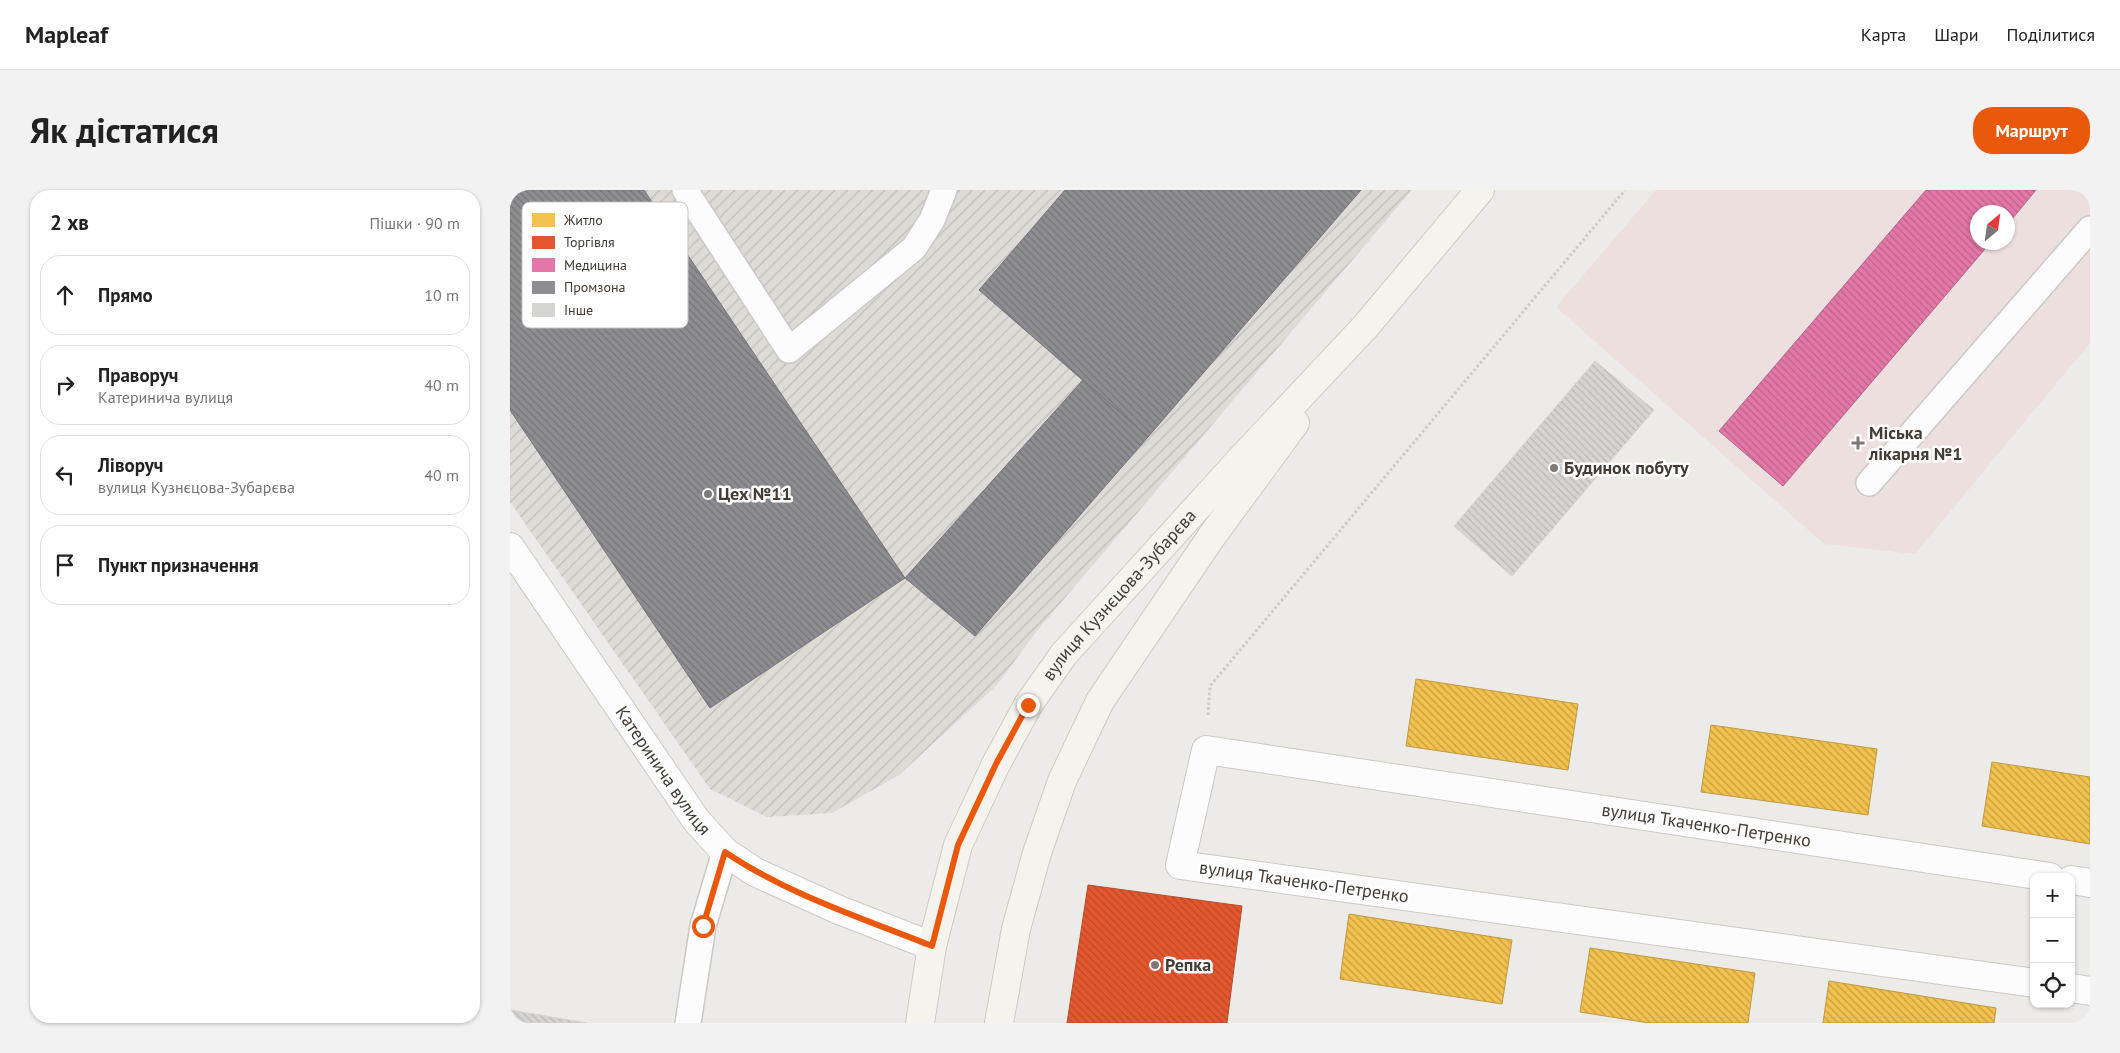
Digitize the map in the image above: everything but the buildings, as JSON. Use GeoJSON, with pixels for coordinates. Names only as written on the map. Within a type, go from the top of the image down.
{"type":"FeatureCollection","features":[{"type":"Feature","properties":{"kind":"main road","name":"вулиця Кузнєцова-Зубарєва"},"geometry":{"type":"LineString","coordinates":[[920,1023],[932,946],[958,845],[996,764],[1028,705],[1071,647],[1242,458],[1365,326],[1480,190]]}},
{"type":"Feature","properties":{"kind":"main road","name":"вулиця Кузнєцова-Зубарєва"},"geometry":{"type":"LineString","coordinates":[[999,1023],[1016,929],[1037,853],[1062,781],[1100,701],[1212,536],[1365,326]]}},
{"type":"Feature","properties":{"kind":"street","name":"Катеринича вулиця"},"geometry":{"type":"LineString","coordinates":[[510,547],[696,820],[725,852],[755,872],[840,910],[932,946]]}},
{"type":"Feature","properties":{"kind":"street","name":"вулиця Ткаченко-Петренко"},"geometry":{"type":"LineString","coordinates":[[2030,874],[1206,750],[1180,865],[2030,982]]}},
{"type":"Feature","properties":{"kind":"street"},"geometry":{"type":"LineString","coordinates":[[2075,881],[2090,883]]}},
{"type":"Feature","properties":{"kind":"street"},"geometry":{"type":"LineString","coordinates":[[2075,989],[2090,991]]}},
{"type":"Feature","properties":{"kind":"lane"},"geometry":{"type":"LineString","coordinates":[[685,190],[788,350],[914,248],[932,220],[944,190]]}},
{"type":"Feature","properties":{"kind":"lane"},"geometry":{"type":"LineString","coordinates":[[1869,483],[2090,229]]}},
{"type":"Feature","properties":{"kind":"lane"},"geometry":{"type":"LineString","coordinates":[[688,1023],[703,926],[725,852]]}},
{"type":"Feature","properties":{"kind":"path"},"geometry":{"type":"LineString","coordinates":[[1206,750],[1210,686],[1625,190]]}},
{"type":"Feature","properties":{"kind":"shaded area"},"geometry":{"type":"Polygon","coordinates":[[[510,190],[1412,190],[1036,632],[997,685],[899,775],[832,813],[767,817],[710,789],[510,502],[510,190]]]}},
{"type":"Feature","properties":{"kind":"shaded area","name":"Міська лікарня №1"},"geometry":{"type":"Polygon","coordinates":[[[1656,190],[2090,190],[2090,343],[1915,554],[1824,544],[1556,307],[1656,190]]]}},
{"type":"Feature","properties":{"kind":"place","name":"Міська лікарня №1"},"geometry":{"type":"Point","coordinates":[1858,443]}},
{"type":"Feature","properties":{"kind":"place","name":"Будинок побуту"},"geometry":{"type":"Point","coordinates":[1554,468]}},
{"type":"Feature","properties":{"kind":"place","name":"Цех №11"},"geometry":{"type":"Point","coordinates":[708,494]}},
{"type":"Feature","properties":{"kind":"place","name":"Репка"},"geometry":{"type":"Point","coordinates":[1155,965]}},
{"type":"Feature","properties":{"kind":"route"},"geometry":{"type":"LineString","coordinates":[[703,926],[725,852],[755,872],[840,910],[932,946],[958,845],[996,764],[1028,705]]}}]}
